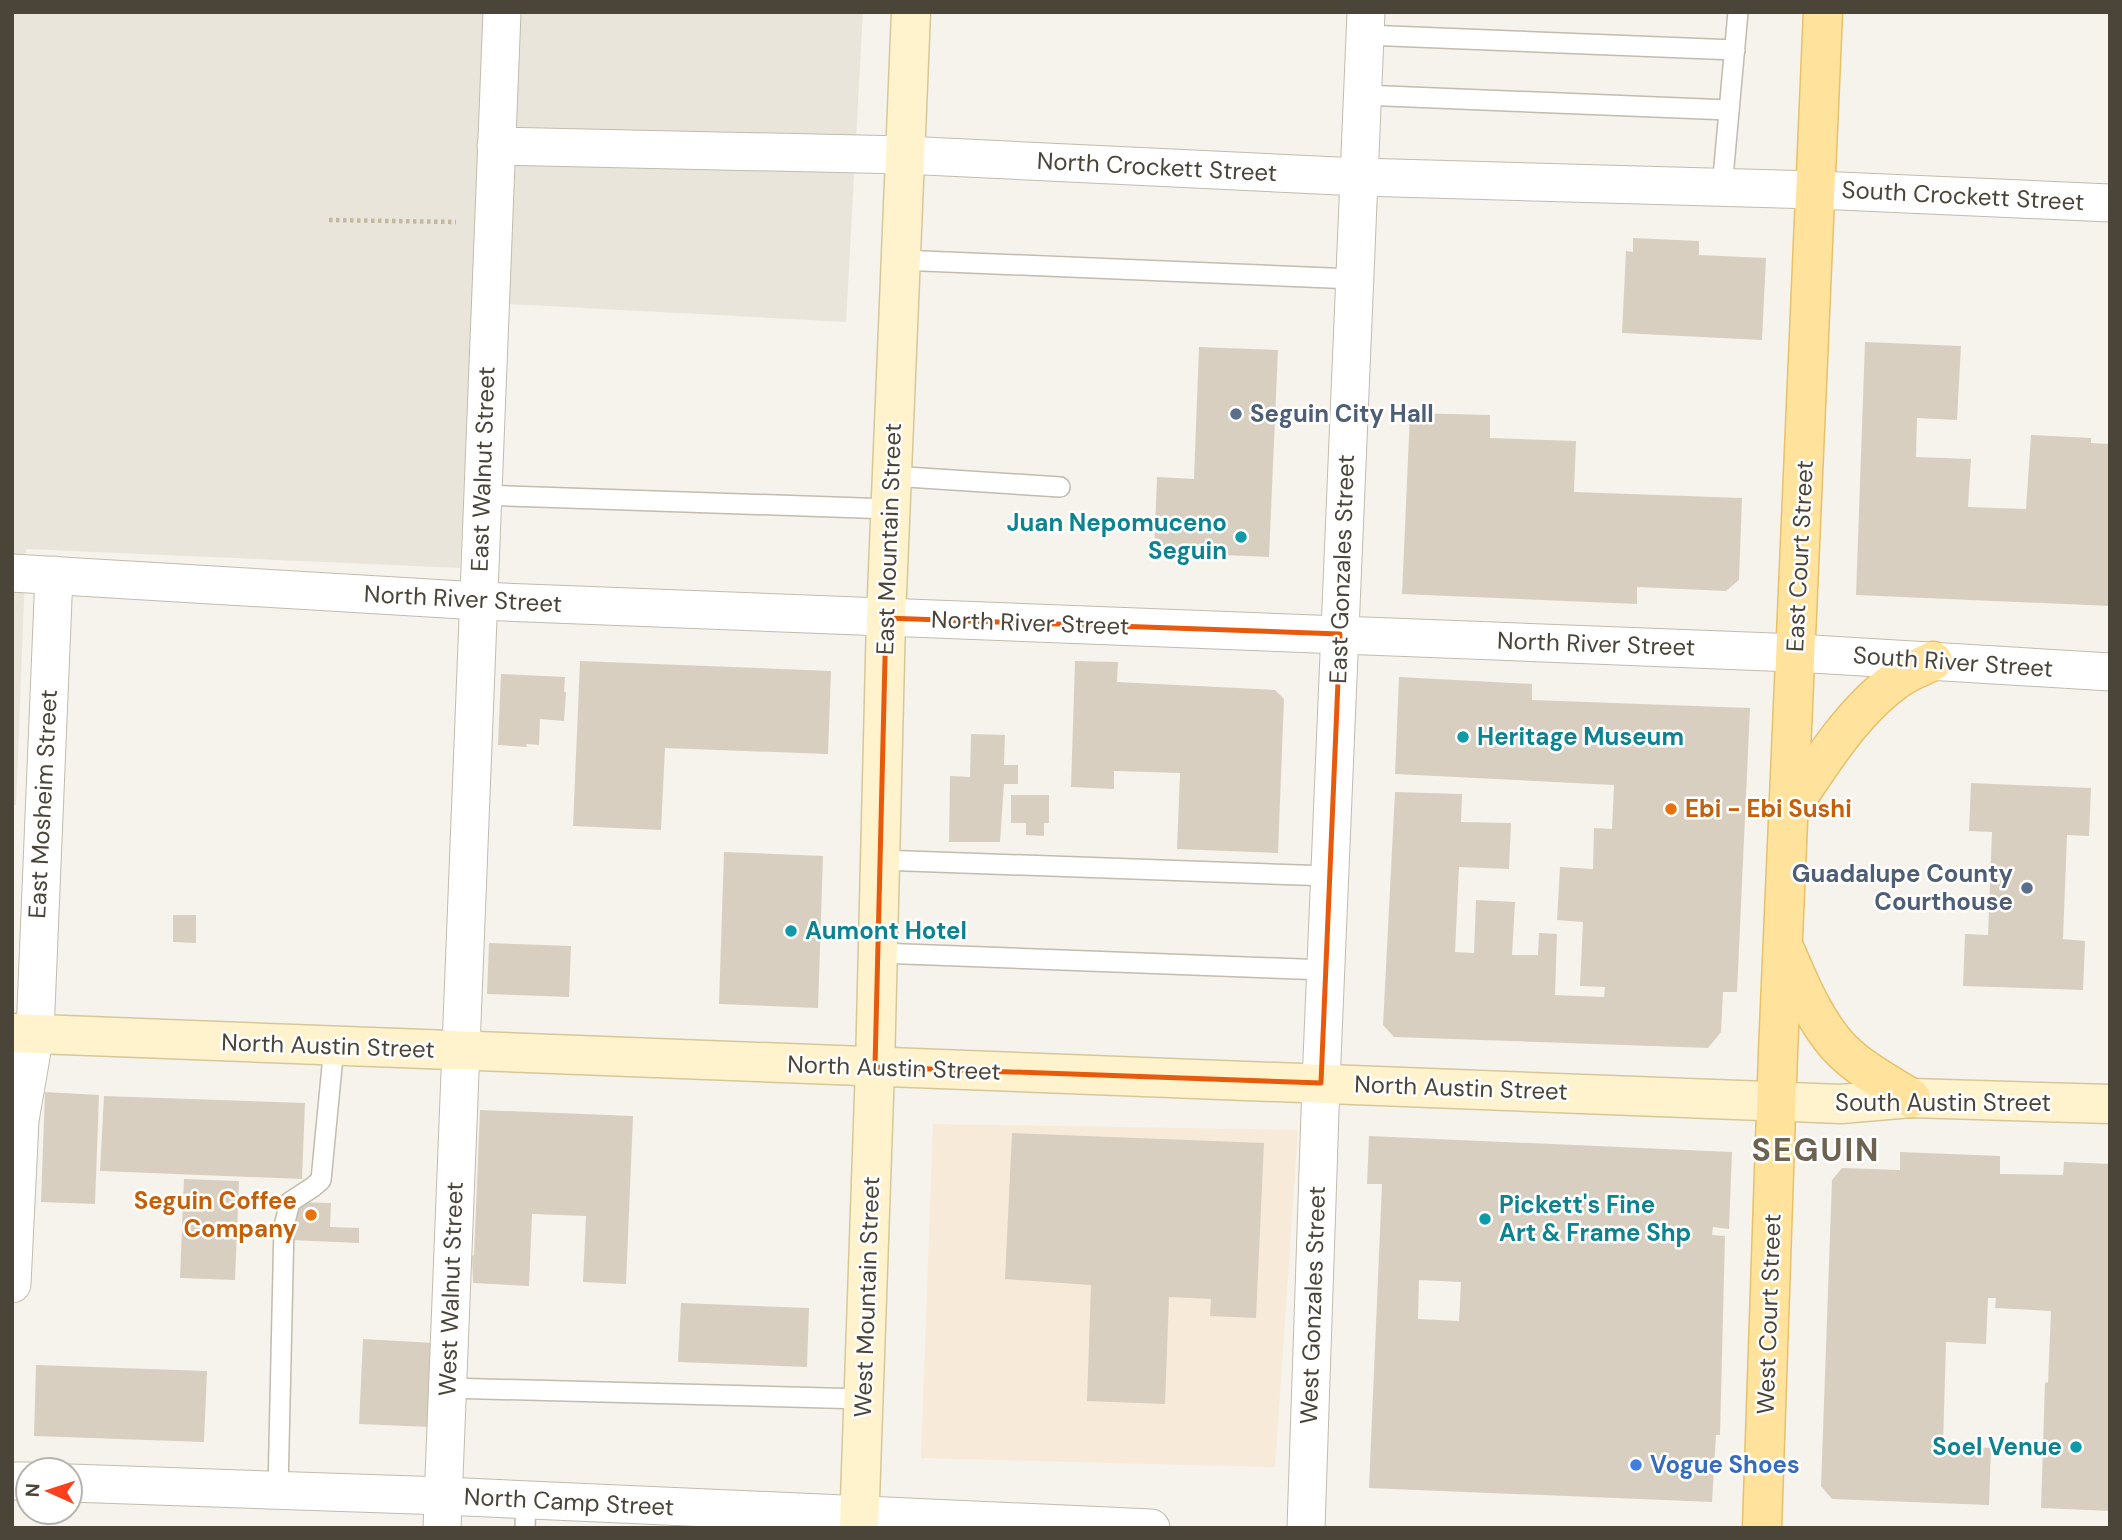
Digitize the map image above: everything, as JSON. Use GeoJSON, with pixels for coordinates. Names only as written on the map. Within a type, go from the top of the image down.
{"type":"FeatureCollection","features":[{"type":"Feature","properties":{"kind":"main road","name":"East Mountain Street"},"geometry":{"type":"LineString","coordinates":[[875,1067],[886,618],[911,12]]}},
{"type":"Feature","properties":{"kind":"main road","name":"East Court Street"},"geometry":{"type":"LineString","coordinates":[[1776,1100],[1823,12]]}},
{"type":"Feature","properties":{"kind":"main road"},"geometry":{"type":"LineString","coordinates":[[1789,811],[1827,754],[1856,718],[1895,680],[1933,660]]}},
{"type":"Feature","properties":{"kind":"main road"},"geometry":{"type":"LineString","coordinates":[[1783,946],[1812,1009],[1837,1044],[1870,1073],[1911,1098]]}},
{"type":"Feature","properties":{"kind":"main road","name":"North Austin Street"},"geometry":{"type":"LineString","coordinates":[[23,1034],[1776,1100]]}},
{"type":"Feature","properties":{"kind":"main road","name":"West Mountain Street"},"geometry":{"type":"LineString","coordinates":[[859,1522],[875,1067]]}},
{"type":"Feature","properties":{"kind":"main road","name":"South Austin Street"},"geometry":{"type":"LineString","coordinates":[[1776,1100],[1841,1104],[1911,1098],[2110,1104]]}},
{"type":"Feature","properties":{"kind":"main road","name":"West Court Street"},"geometry":{"type":"LineString","coordinates":[[1762,1528],[1776,1100]]}},
{"type":"Feature","properties":{"kind":"street","name":"East Walnut Street"},"geometry":{"type":"LineString","coordinates":[[460,1051],[502,12]]}},
{"type":"Feature","properties":{"kind":"street","name":"East Gonzales Street"},"geometry":{"type":"LineString","coordinates":[[1321,1083],[1365,24]]}},
{"type":"Feature","properties":{"kind":"street","name":"North Crockett Street"},"geometry":{"type":"LineString","coordinates":[[496,146],[904,155],[1359,177],[1817,190]]}},
{"type":"Feature","properties":{"kind":"street","name":"South Crockett Street"},"geometry":{"type":"LineString","coordinates":[[1817,190],[2110,203]]}},
{"type":"Feature","properties":{"kind":"street","name":"North River Street"},"geometry":{"type":"LineString","coordinates":[[12,573],[479,601],[1796,653]]}},
{"type":"Feature","properties":{"kind":"street","name":"East Mosheim Street"},"geometry":{"type":"LineString","coordinates":[[12,1284],[23,1034],[54,575]]}},
{"type":"Feature","properties":{"kind":"street","name":"South River Street"},"geometry":{"type":"LineString","coordinates":[[1796,653],[2110,672]]}},
{"type":"Feature","properties":{"kind":"street","name":"West Walnut Street"},"geometry":{"type":"LineString","coordinates":[[443,1512],[460,1051]]}},
{"type":"Feature","properties":{"kind":"street","name":"West Gonzales Street"},"geometry":{"type":"LineString","coordinates":[[1306,1528],[1321,1083]]}},
{"type":"Feature","properties":{"kind":"street","name":"North Camp Street"},"geometry":{"type":"LineString","coordinates":[[84,1483],[278,1490],[443,1512],[1151,1528]]}},
{"type":"Feature","properties":{"kind":"lane"},"geometry":{"type":"LineString","coordinates":[[1722,188],[1738,12]]}},
{"type":"Feature","properties":{"kind":"lane"},"geometry":{"type":"LineString","coordinates":[[1365,24],[1735,50]]}},
{"type":"Feature","properties":{"kind":"lane"},"geometry":{"type":"LineString","coordinates":[[1362,95],[1729,110]]}},
{"type":"Feature","properties":{"kind":"lane"},"geometry":{"type":"LineString","coordinates":[[900,260],[1354,279]]}},
{"type":"Feature","properties":{"kind":"lane"},"geometry":{"type":"LineString","coordinates":[[482,495],[891,492],[1060,487]]}},
{"type":"Feature","properties":{"kind":"lane"},"geometry":{"type":"LineString","coordinates":[[880,860],[1329,876]]}},
{"type":"Feature","properties":{"kind":"lane"},"geometry":{"type":"LineString","coordinates":[[878,953],[1325,970]]}},
{"type":"Feature","properties":{"kind":"lane"},"geometry":{"type":"LineString","coordinates":[[278,1490],[284,1226],[290,1202],[321,1180],[334,1046]]}},
{"type":"Feature","properties":{"kind":"lane"},"geometry":{"type":"LineString","coordinates":[[448,1388],[863,1399]]}},
{"type":"Feature","properties":{"kind":"path"},"geometry":{"type":"LineString","coordinates":[[329,220],[492,222]]}},
{"type":"Feature","properties":{"kind":"highlighted area"},"geometry":{"type":"Polygon","coordinates":[[[886,618],[1340,634],[1321,1083],[875,1067],[886,618]]]}},
{"type":"Feature","properties":{"kind":"shaded area"},"geometry":{"type":"Polygon","coordinates":[[[12,12],[863,12],[846,322],[472,302],[460,568],[26,549],[16,805],[12,805],[12,12]]]}},
{"type":"Feature","properties":{"kind":"shaded area"},"geometry":{"type":"Polygon","coordinates":[[[933,1124],[1298,1130],[1275,1467],[921,1458],[933,1124]]]}},
{"type":"Feature","properties":{"kind":"building"},"geometry":{"type":"Polygon","coordinates":[[[1633,238],[1699,241],[1699,255],[1766,258],[1762,340],[1622,333],[1626,251],[1633,252],[1633,238]]]}},
{"type":"Feature","properties":{"kind":"building"},"geometry":{"type":"Polygon","coordinates":[[[1865,342],[1961,346],[1957,420],[1917,418],[1916,457],[1971,459],[1968,507],[2026,509],[2031,435],[2091,438],[2091,443],[2110,444],[2110,606],[1856,595],[1865,342]]]}},
{"type":"Feature","properties":{"kind":"building","name":"Seguin City Hall"},"geometry":{"type":"Polygon","coordinates":[[[1199,347],[1278,350],[1269,557],[1154,552],[1157,477],[1194,479],[1199,347]]]}},
{"type":"Feature","properties":{"kind":"building"},"geometry":{"type":"Polygon","coordinates":[[[1410,413],[1490,415],[1490,438],[1576,441],[1574,492],[1742,498],[1739,580],[1726,591],[1637,587],[1637,604],[1402,594],[1410,413]]]}},
{"type":"Feature","properties":{"kind":"building"},"geometry":{"type":"Polygon","coordinates":[[[580,661],[831,671],[828,754],[665,748],[661,830],[573,826],[580,661]]]}},
{"type":"Feature","properties":{"kind":"building"},"geometry":{"type":"Polygon","coordinates":[[[1075,661],[1118,662],[1117,682],[1275,690],[1284,699],[1278,853],[1177,849],[1180,773],[1114,771],[1114,789],[1071,787],[1075,661]]]}},
{"type":"Feature","properties":{"kind":"building"},"geometry":{"type":"Polygon","coordinates":[[[501,674],[565,677],[564,721],[540,719],[539,745],[498,745],[501,674]]]}},
{"type":"Feature","properties":{"kind":"building"},"geometry":{"type":"Polygon","coordinates":[[[1399,677],[1532,684],[1532,700],[1750,708],[1737,992],[1723,992],[1721,1032],[1708,1048],[1394,1037],[1383,1025],[1395,792],[1462,794],[1461,822],[1511,823],[1509,869],[1459,867],[1455,952],[1474,953],[1476,900],[1515,902],[1512,955],[1538,955],[1539,933],[1557,934],[1555,995],[1604,997],[1605,987],[1580,986],[1583,922],[1557,920],[1560,867],[1593,869],[1594,828],[1612,829],[1614,785],[1395,774],[1399,677]]]}},
{"type":"Feature","properties":{"kind":"building"},"geometry":{"type":"Polygon","coordinates":[[[971,734],[1005,735],[1004,765],[1018,765],[1018,784],[1004,784],[1000,842],[949,842],[950,776],[970,777],[971,734]]]}},
{"type":"Feature","properties":{"kind":"building","name":"Guadalupe County Courthouse"},"geometry":{"type":"Polygon","coordinates":[[[1971,783],[2091,788],[2089,836],[2067,835],[2063,939],[2085,941],[2083,990],[1963,986],[1965,934],[1988,935],[1992,832],[1969,831],[1971,783]]]}},
{"type":"Feature","properties":{"kind":"building"},"geometry":{"type":"Polygon","coordinates":[[[1011,795],[1049,795],[1049,823],[1044,823],[1044,836],[1026,835],[1026,823],[1011,823],[1011,795]]]}},
{"type":"Feature","properties":{"kind":"building","name":"Aumont Hotel"},"geometry":{"type":"Polygon","coordinates":[[[724,852],[823,856],[818,1008],[719,1004],[724,852]]]}},
{"type":"Feature","properties":{"kind":"building"},"geometry":{"type":"Polygon","coordinates":[[[173,915],[196,915],[196,943],[173,942],[173,915]]]}},
{"type":"Feature","properties":{"kind":"building"},"geometry":{"type":"Polygon","coordinates":[[[489,943],[571,946],[569,997],[487,994],[489,943]]]}},
{"type":"Feature","properties":{"kind":"building"},"geometry":{"type":"Polygon","coordinates":[[[45,1092],[99,1095],[95,1204],[41,1202],[45,1092]]]}},
{"type":"Feature","properties":{"kind":"building"},"geometry":{"type":"Polygon","coordinates":[[[104,1096],[305,1103],[302,1179],[100,1171],[104,1096]]]}},
{"type":"Feature","properties":{"kind":"building"},"geometry":{"type":"Polygon","coordinates":[[[480,1110],[633,1116],[626,1284],[583,1282],[586,1216],[532,1214],[529,1286],[473,1283],[480,1110]]]}},
{"type":"Feature","properties":{"kind":"building"},"geometry":{"type":"Polygon","coordinates":[[[1012,1133],[1264,1143],[1256,1318],[1210,1316],[1211,1299],[1169,1297],[1165,1404],[1087,1401],[1091,1285],[1005,1279],[1012,1133]]]}},
{"type":"Feature","properties":{"kind":"building"},"geometry":{"type":"Polygon","coordinates":[[[1369,1136],[1732,1152],[1729,1229],[1713,1227],[1712,1235],[1725,1236],[1720,1435],[1716,1435],[1712,1502],[1369,1488],[1382,1184],[1367,1184],[1369,1136]],[[1419,1280],[1418,1319],[1459,1321],[1461,1282],[1419,1280]]]}},
{"type":"Feature","properties":{"kind":"building"},"geometry":{"type":"Polygon","coordinates":[[[1900,1152],[2000,1156],[2000,1174],[2063,1175],[2064,1162],[2110,1164],[2110,1511],[2041,1508],[2045,1383],[2048,1382],[2051,1311],[1995,1308],[1996,1298],[1988,1298],[1986,1344],[1946,1342],[1943,1446],[1991,1448],[1989,1505],[1832,1499],[1821,1486],[1832,1180],[1842,1168],[1900,1170],[1900,1152]]]}},
{"type":"Feature","properties":{"kind":"building"},"geometry":{"type":"Polygon","coordinates":[[[184,1179],[239,1181],[235,1280],[180,1278],[184,1179]]]}},
{"type":"Feature","properties":{"kind":"building","name":"Seguin Coffee Company"},"geometry":{"type":"Polygon","coordinates":[[[292,1202],[331,1203],[330,1227],[359,1228],[359,1243],[290,1240],[292,1202]]]}},
{"type":"Feature","properties":{"kind":"building"},"geometry":{"type":"Polygon","coordinates":[[[681,1303],[809,1308],[807,1367],[678,1362],[681,1303]]]}},
{"type":"Feature","properties":{"kind":"building"},"geometry":{"type":"Polygon","coordinates":[[[363,1339],[434,1343],[430,1427],[359,1424],[363,1339]]]}},
{"type":"Feature","properties":{"kind":"building"},"geometry":{"type":"Polygon","coordinates":[[[36,1365],[207,1371],[204,1442],[34,1436],[36,1365]]]}},
{"type":"Feature","properties":{"kind":"place","name":"Seguin City Hall"},"geometry":{"type":"Point","coordinates":[1236,414]}},
{"type":"Feature","properties":{"kind":"place","name":"Juan Nepomuceno Seguin"},"geometry":{"type":"Point","coordinates":[1241,537]}},
{"type":"Feature","properties":{"kind":"place","name":"Heritage Museum"},"geometry":{"type":"Point","coordinates":[1463,737]}},
{"type":"Feature","properties":{"kind":"place","name":"Ebi - Ebi Sushi"},"geometry":{"type":"Point","coordinates":[1671,809]}},
{"type":"Feature","properties":{"kind":"place","name":"Guadalupe County Courthouse"},"geometry":{"type":"Point","coordinates":[2027,888]}},
{"type":"Feature","properties":{"kind":"place","name":"Aumont Hotel"},"geometry":{"type":"Point","coordinates":[791,931]}},
{"type":"Feature","properties":{"kind":"place","name":"Seguin Coffee Company"},"geometry":{"type":"Point","coordinates":[311,1215]}},
{"type":"Feature","properties":{"kind":"place","name":"Pickett's Fine Art & Frame Shp"},"geometry":{"type":"Point","coordinates":[1485,1219]}},
{"type":"Feature","properties":{"kind":"place","name":"Soel Venue"},"geometry":{"type":"Point","coordinates":[2076,1447]}},
{"type":"Feature","properties":{"kind":"place","name":"Vogue Shoes"},"geometry":{"type":"Point","coordinates":[1636,1465]}},
{"type":"Feature","properties":{"kind":"district","name":"SEGUIN"},"geometry":{"type":"Point","coordinates":[1816,1150]}}]}
